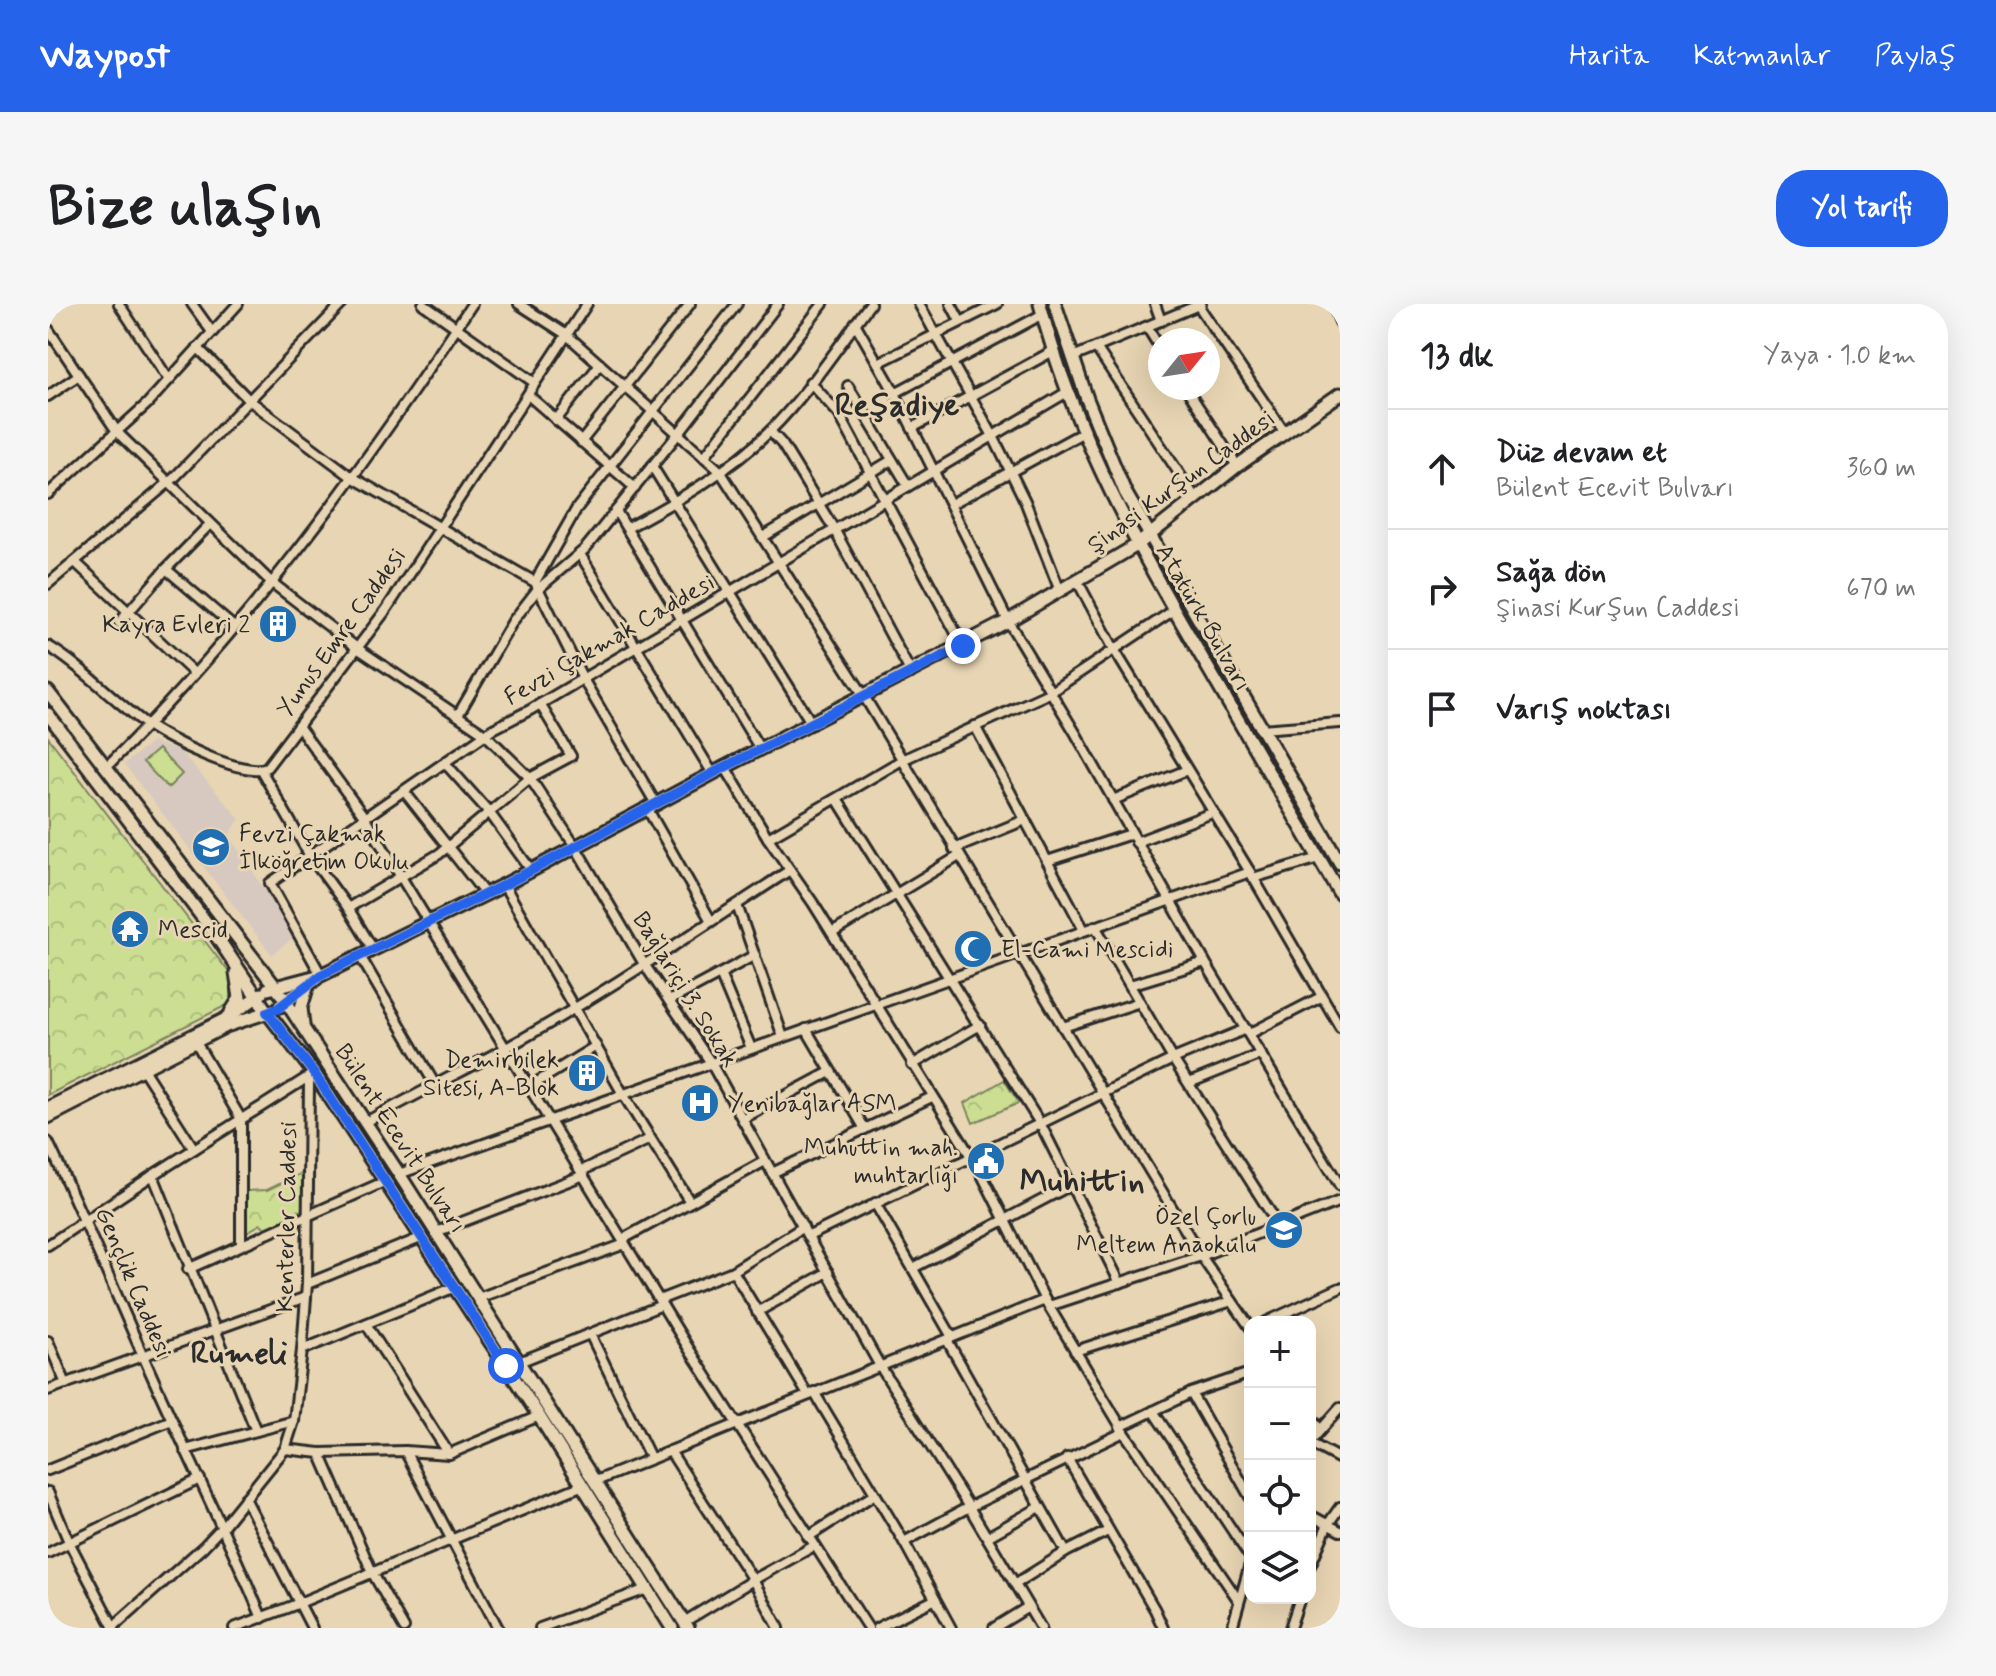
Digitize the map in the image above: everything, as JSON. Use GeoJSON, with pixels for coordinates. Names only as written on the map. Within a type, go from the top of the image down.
{"type":"FeatureCollection","features":[{"type":"Feature","properties":{"kind":"main road","name":"Atatürk Bulvarı"},"geometry":{"type":"LineString","coordinates":[[1055,304],[1125,492],[1340,863]]}},
{"type":"Feature","properties":{"kind":"main road","name":"Atatürk Bulvarı"},"geometry":{"type":"LineString","coordinates":[[1042,309],[1084,432],[1113,501],[1340,894]]}},
{"type":"Feature","properties":{"kind":"main road","name":"Şinasi Kurşun Caddesi"},"geometry":{"type":"LineString","coordinates":[[48,1108],[140,1066],[504,885],[725,767],[963,646],[1137,545],[1237,466],[1340,394]]}},
{"type":"Feature","properties":{"kind":"main road","name":"Bülent Ecevit Bulvarı"},"geometry":{"type":"LineString","coordinates":[[48,692],[257,963],[284,1032],[423,1237],[672,1628]]}},
{"type":"Feature","properties":{"kind":"main road","name":"Bülent Ecevit Bulvarı"},"geometry":{"type":"LineString","coordinates":[[48,714],[229,954],[306,1033],[366,1122],[686,1625]]}},
{"type":"Feature","properties":{"kind":"main road"},"geometry":{"type":"LineString","coordinates":[[225,1023],[240,995],[238,976],[229,954]]}},
{"type":"Feature","properties":{"kind":"main road"},"geometry":{"type":"LineString","coordinates":[[257,963],[277,976],[308,982],[301,1008],[306,1033]]}},
{"type":"Feature","properties":{"kind":"main road","name":"Şinasi Kurşun Caddesi"},"geometry":{"type":"LineString","coordinates":[[225,1023],[308,982]]}},
{"type":"Feature","properties":{"kind":"main road"},"geometry":{"type":"LineString","coordinates":[[225,1023],[259,1020],[272,1023],[284,1032]]}},
{"type":"Feature","properties":{"kind":"main road","name":"Şinasi Kurşun Caddesi"},"geometry":{"type":"LineString","coordinates":[[48,1117],[140,1066]]}},
{"type":"Feature","properties":{"kind":"street"},"geometry":{"type":"LineString","coordinates":[[119,304],[169,380]]}},
{"type":"Feature","properties":{"kind":"street"},"geometry":{"type":"LineString","coordinates":[[192,304],[212,332]]}},
{"type":"Feature","properties":{"kind":"street"},"geometry":{"type":"LineString","coordinates":[[48,494],[118,433],[238,304]]}},
{"type":"Feature","properties":{"kind":"street"},"geometry":{"type":"LineString","coordinates":[[48,584],[168,483],[342,304]]}},
{"type":"Feature","properties":{"kind":"street"},"geometry":{"type":"LineString","coordinates":[[423,304],[535,383]]}},
{"type":"Feature","properties":{"kind":"street"},"geometry":{"type":"LineString","coordinates":[[105,768],[148,726],[234,627],[334,504],[472,304]]}},
{"type":"Feature","properties":{"kind":"street"},"geometry":{"type":"LineString","coordinates":[[519,304],[567,335],[720,471],[864,696],[1201,1256],[1244,1318]]}},
{"type":"Feature","properties":{"kind":"street","name":"Yunus Emre Caddesi"},"geometry":{"type":"LineString","coordinates":[[261,770],[267,767],[386,610],[587,304]]}},
{"type":"Feature","properties":{"kind":"street"},"geometry":{"type":"LineString","coordinates":[[581,442],[687,308],[674,304]]}},
{"type":"Feature","properties":{"kind":"street"},"geometry":{"type":"LineString","coordinates":[[458,715],[536,586],[577,508],[737,304]]}},
{"type":"Feature","properties":{"kind":"street"},"geometry":{"type":"LineString","coordinates":[[536,586],[580,554],[778,304]]}},
{"type":"Feature","properties":{"kind":"street"},"geometry":{"type":"LineString","coordinates":[[704,457],[823,304]]}},
{"type":"Feature","properties":{"kind":"street"},"geometry":{"type":"LineString","coordinates":[[627,528],[674,502],[747,453],[770,431],[870,304]]}},
{"type":"Feature","properties":{"kind":"street"},"geometry":{"type":"LineString","coordinates":[[919,304],[993,436],[1025,501],[1060,591]]}},
{"type":"Feature","properties":{"kind":"street"},"geometry":{"type":"LineString","coordinates":[[951,304],[960,321]]}},
{"type":"Feature","properties":{"kind":"street"},"geometry":{"type":"LineString","coordinates":[[878,363],[997,304]]}},
{"type":"Feature","properties":{"kind":"street"},"geometry":{"type":"LineString","coordinates":[[1155,304],[1161,321]]}},
{"type":"Feature","properties":{"kind":"street"},"geometry":{"type":"LineString","coordinates":[[1333,304],[1340,322]]}},
{"type":"Feature","properties":{"kind":"street"},"geometry":{"type":"LineString","coordinates":[[1073,357],[1199,305],[1285,433]]}},
{"type":"Feature","properties":{"kind":"street"},"geometry":{"type":"LineString","coordinates":[[895,393],[1042,309]]}},
{"type":"Feature","properties":{"kind":"street"},"geometry":{"type":"LineString","coordinates":[[855,323],[895,393],[1008,621],[1205,962],[1340,1186]]}},
{"type":"Feature","properties":{"kind":"street","name":"Bağlariçi 3. Sokak"},"geometry":{"type":"LineString","coordinates":[[48,329],[118,433],[271,582],[357,648],[485,734],[530,778],[575,846],[644,964],[711,1063],[880,1366],[1041,1628]]}},
{"type":"Feature","properties":{"kind":"street"},"geometry":{"type":"LineString","coordinates":[[198,348],[249,400],[352,477],[536,586],[711,921]]}},
{"type":"Feature","properties":{"kind":"street"},"geometry":{"type":"LineString","coordinates":[[1097,349],[1196,499]]}},
{"type":"Feature","properties":{"kind":"street"},"geometry":{"type":"LineString","coordinates":[[912,428],[1055,350]]}},
{"type":"Feature","properties":{"kind":"street"},"geometry":{"type":"LineString","coordinates":[[556,420],[600,364]]}},
{"type":"Feature","properties":{"kind":"street"},"geometry":{"type":"LineString","coordinates":[[48,396],[79,375]]}},
{"type":"Feature","properties":{"kind":"street"},"geometry":{"type":"LineString","coordinates":[[810,382],[839,414],[963,646]]}},
{"type":"Feature","properties":{"kind":"street"},"geometry":{"type":"LineString","coordinates":[[848,386],[908,486]]}},
{"type":"Feature","properties":{"kind":"street","name":"Fevzi Çakmak Caddesi"},"geometry":{"type":"LineString","coordinates":[[321,975],[270,883],[485,734],[1069,391]]}},
{"type":"Feature","properties":{"kind":"street"},"geometry":{"type":"LineString","coordinates":[[528,395],[635,488]]}},
{"type":"Feature","properties":{"kind":"street"},"geometry":{"type":"LineString","coordinates":[[1194,400],[1237,466]]}},
{"type":"Feature","properties":{"kind":"street"},"geometry":{"type":"LineString","coordinates":[[770,431],[782,444],[834,529],[911,673]]}},
{"type":"Feature","properties":{"kind":"street"},"geometry":{"type":"LineString","coordinates":[[951,504],[1084,432]]}},
{"type":"Feature","properties":{"kind":"street"},"geometry":{"type":"LineString","coordinates":[[763,537],[892,460]]}},
{"type":"Feature","properties":{"kind":"street"},"geometry":{"type":"LineString","coordinates":[[652,466],[812,724]]}},
{"type":"Feature","properties":{"kind":"street"},"geometry":{"type":"LineString","coordinates":[[616,511],[760,749]]}},
{"type":"Feature","properties":{"kind":"street"},"geometry":{"type":"LineString","coordinates":[[119,623],[210,524]]}},
{"type":"Feature","properties":{"kind":"street"},"geometry":{"type":"LineString","coordinates":[[580,554],[713,774]]}},
{"type":"Feature","properties":{"kind":"street"},"geometry":{"type":"LineString","coordinates":[[75,562],[194,673]]}},
{"type":"Feature","properties":{"kind":"street"},"geometry":{"type":"LineString","coordinates":[[166,569],[234,627]]}},
{"type":"Feature","properties":{"kind":"street"},"geometry":{"type":"LineString","coordinates":[[1078,582],[1115,651],[1252,875],[1340,1027]]}},
{"type":"Feature","properties":{"kind":"street"},"geometry":{"type":"LineString","coordinates":[[768,838],[902,760],[1049,693],[1174,610]]}},
{"type":"Feature","properties":{"kind":"street"},"geometry":{"type":"LineString","coordinates":[[48,646],[68,658],[148,726],[242,769],[261,770],[310,856],[373,949]]}},
{"type":"Feature","properties":{"kind":"street"},"geometry":{"type":"LineString","coordinates":[[348,908],[448,847],[530,778],[571,756],[540,704]]}},
{"type":"Feature","properties":{"kind":"street"},"geometry":{"type":"LineString","coordinates":[[1260,729],[1340,723]]}},
{"type":"Feature","properties":{"kind":"street"},"geometry":{"type":"LineString","coordinates":[[298,726],[365,818],[736,1424],[868,1628]]}},
{"type":"Feature","properties":{"kind":"street"},"geometry":{"type":"LineString","coordinates":[[975,726],[1084,930]]}},
{"type":"Feature","properties":{"kind":"street"},"geometry":{"type":"LineString","coordinates":[[445,763],[489,812],[531,870]]}},
{"type":"Feature","properties":{"kind":"street"},"geometry":{"type":"LineString","coordinates":[[725,767],[971,1159],[1047,1303],[1122,1429],[1239,1601]]}},
{"type":"Feature","properties":{"kind":"street"},"geometry":{"type":"LineString","coordinates":[[1113,800],[1187,770]]}},
{"type":"Feature","properties":{"kind":"street"},"geometry":{"type":"LineString","coordinates":[[404,791],[485,894]]}},
{"type":"Feature","properties":{"kind":"street"},"geometry":{"type":"LineString","coordinates":[[837,799],[1041,1125],[1120,1283]]}},
{"type":"Feature","properties":{"kind":"street"},"geometry":{"type":"LineString","coordinates":[[1047,861],[1212,813]]}},
{"type":"Feature","properties":{"kind":"street"},"geometry":{"type":"LineString","coordinates":[[832,933],[956,852],[1025,820]]}},
{"type":"Feature","properties":{"kind":"street"},"geometry":{"type":"LineString","coordinates":[[399,1174],[1169,900],[1319,858]]}},
{"type":"Feature","properties":{"kind":"street"},"geometry":{"type":"LineString","coordinates":[[366,1122],[575,1008],[790,870]]}},
{"type":"Feature","properties":{"kind":"street"},"geometry":{"type":"LineString","coordinates":[[504,885],[623,1094],[690,1202]]}},
{"type":"Feature","properties":{"kind":"street"},"geometry":{"type":"LineString","coordinates":[[737,905],[783,1037]]}},
{"type":"Feature","properties":{"kind":"street"},"geometry":{"type":"LineString","coordinates":[[1095,926],[1173,1059],[1279,1226]]}},
{"type":"Feature","properties":{"kind":"street"},"geometry":{"type":"LineString","coordinates":[[669,1001],[755,955]]}},
{"type":"Feature","properties":{"kind":"street"},"geometry":{"type":"LineString","coordinates":[[360,956],[434,1083]]}},
{"type":"Feature","properties":{"kind":"street"},"geometry":{"type":"LineString","coordinates":[[1130,985],[1205,962]]}},
{"type":"Feature","properties":{"kind":"street"},"geometry":{"type":"LineString","coordinates":[[720,974],[751,1048]]}},
{"type":"Feature","properties":{"kind":"street"},"geometry":{"type":"LineString","coordinates":[[809,1236],[1173,1059],[1247,1031],[1321,997]]}},
{"type":"Feature","properties":{"kind":"street"},"geometry":{"type":"LineString","coordinates":[[1063,1027],[1140,1002]]}},
{"type":"Feature","properties":{"kind":"street"},"geometry":{"type":"LineString","coordinates":[[1330,1011],[1340,1007]]}},
{"type":"Feature","properties":{"kind":"street"},"geometry":{"type":"LineString","coordinates":[[912,1065],[980,1025]]}},
{"type":"Feature","properties":{"kind":"street"},"geometry":{"type":"LineString","coordinates":[[806,1029],[865,1129]]}},
{"type":"Feature","properties":{"kind":"street"},"geometry":{"type":"LineString","coordinates":[[194,1039],[241,1119],[241,1244]]}},
{"type":"Feature","properties":{"kind":"street"},"geometry":{"type":"LineString","coordinates":[[529,1087],[596,1046]]}},
{"type":"Feature","properties":{"kind":"street"},"geometry":{"type":"LineString","coordinates":[[1189,1083],[1261,1054]]}},
{"type":"Feature","properties":{"kind":"street"},"geometry":{"type":"LineString","coordinates":[[140,1066],[194,1149]]}},
{"type":"Feature","properties":{"kind":"street"},"geometry":{"type":"LineString","coordinates":[[742,1119],[830,1072]]}},
{"type":"Feature","properties":{"kind":"street"},"geometry":{"type":"LineString","coordinates":[[48,1245],[314,1073]]}},
{"type":"Feature","properties":{"kind":"street","name":"Kenterler Caddesi"},"geometry":{"type":"LineString","coordinates":[[113,1628],[223,1526],[285,1449],[294,1421],[302,1350],[307,1284],[309,1083],[314,1073]]}},
{"type":"Feature","properties":{"kind":"street"},"geometry":{"type":"LineString","coordinates":[[772,1173],[932,1097]]}},
{"type":"Feature","properties":{"kind":"street"},"geometry":{"type":"LineString","coordinates":[[436,1232],[583,1173],[650,1139]]}},
{"type":"Feature","properties":{"kind":"street","name":"Gençlik Caddesi"},"geometry":{"type":"LineString","coordinates":[[48,1142],[86,1220],[185,1450],[223,1526],[262,1618]]}},
{"type":"Feature","properties":{"kind":"street"},"geometry":{"type":"LineString","coordinates":[[478,1298],[624,1242],[765,1161]]}},
{"type":"Feature","properties":{"kind":"street"},"geometry":{"type":"LineString","coordinates":[[153,1175],[188,1269],[256,1431]]}},
{"type":"Feature","properties":{"kind":"street"},"geometry":{"type":"LineString","coordinates":[[188,1269],[386,1181]]}},
{"type":"Feature","properties":{"kind":"street"},"geometry":{"type":"LineString","coordinates":[[913,1268],[1071,1185]]}},
{"type":"Feature","properties":{"kind":"street"},"geometry":{"type":"LineString","coordinates":[[596,1481],[949,1338],[1047,1303],[1201,1256],[1340,1201]]}},
{"type":"Feature","properties":{"kind":"street"},"geometry":{"type":"LineString","coordinates":[[875,1203],[1066,1552]]}},
{"type":"Feature","properties":{"kind":"street"},"geometry":{"type":"LineString","coordinates":[[519,1362],[733,1271],[803,1227]]}},
{"type":"Feature","properties":{"kind":"street"},"geometry":{"type":"LineString","coordinates":[[307,1284],[423,1237]]}},
{"type":"Feature","properties":{"kind":"street"},"geometry":{"type":"LineString","coordinates":[[733,1271],[875,1494],[951,1628]]}},
{"type":"Feature","properties":{"kind":"street"},"geometry":{"type":"LineString","coordinates":[[757,1312],[828,1272]]}},
{"type":"Feature","properties":{"kind":"street"},"geometry":{"type":"LineString","coordinates":[[302,1350],[455,1287]]}},
{"type":"Feature","properties":{"kind":"street"},"geometry":{"type":"LineString","coordinates":[[1279,1316],[1340,1288]]}},
{"type":"Feature","properties":{"kind":"street"},"geometry":{"type":"LineString","coordinates":[[48,1390],[306,1297]]}},
{"type":"Feature","properties":{"kind":"street"},"geometry":{"type":"LineString","coordinates":[[1075,1351],[1232,1301]]}},
{"type":"Feature","properties":{"kind":"street"},"geometry":{"type":"LineString","coordinates":[[366,1324],[449,1454]]}},
{"type":"Feature","properties":{"kind":"street"},"geometry":{"type":"LineString","coordinates":[[590,1334],[651,1459]]}},
{"type":"Feature","properties":{"kind":"street"},"geometry":{"type":"LineString","coordinates":[[48,1341],[66,1384]]}},
{"type":"Feature","properties":{"kind":"street"},"geometry":{"type":"LineString","coordinates":[[904,1542],[1153,1411],[1191,1393],[1244,1375]]}},
{"type":"Feature","properties":{"kind":"street"},"geometry":{"type":"LineString","coordinates":[[1191,1393],[1244,1486]]}},
{"type":"Feature","properties":{"kind":"street"},"geometry":{"type":"LineString","coordinates":[[1316,1435],[1340,1408]]}},
{"type":"Feature","properties":{"kind":"street"},"geometry":{"type":"LineString","coordinates":[[1153,1411],[1244,1549]]}},
{"type":"Feature","properties":{"kind":"street"},"geometry":{"type":"LineString","coordinates":[[285,1449],[320,1453],[405,1451],[449,1454],[539,1416]]}},
{"type":"Feature","properties":{"kind":"street"},"geometry":{"type":"LineString","coordinates":[[48,1470],[172,1420]]}},
{"type":"Feature","properties":{"kind":"street"},"geometry":{"type":"LineString","coordinates":[[185,1450],[294,1421]]}},
{"type":"Feature","properties":{"kind":"street"},"geometry":{"type":"LineString","coordinates":[[1316,1424],[1320,1430]]}},
{"type":"Feature","properties":{"kind":"street"},"geometry":{"type":"LineString","coordinates":[[1316,1445],[1340,1459]]}},
{"type":"Feature","properties":{"kind":"street"},"geometry":{"type":"LineString","coordinates":[[405,1451],[498,1628]]}},
{"type":"Feature","properties":{"kind":"street"},"geometry":{"type":"LineString","coordinates":[[670,1451],[753,1580],[779,1628]]}},
{"type":"Feature","properties":{"kind":"street"},"geometry":{"type":"LineString","coordinates":[[320,1453],[372,1572],[404,1628]]}},
{"type":"Feature","properties":{"kind":"street"},"geometry":{"type":"LineString","coordinates":[[1067,1458],[1163,1628]]}},
{"type":"Feature","properties":{"kind":"street"},"geometry":{"type":"LineString","coordinates":[[48,1553],[200,1479]]}},
{"type":"Feature","properties":{"kind":"street"},"geometry":{"type":"LineString","coordinates":[[234,1628],[583,1485]]}},
{"type":"Feature","properties":{"kind":"street"},"geometry":{"type":"LineString","coordinates":[[48,1492],[69,1542],[113,1628]]}},
{"type":"Feature","properties":{"kind":"street"},"geometry":{"type":"LineString","coordinates":[[808,1537],[875,1494]]}},
{"type":"Feature","properties":{"kind":"street"},"geometry":{"type":"LineString","coordinates":[[245,1498],[312,1628]]}},
{"type":"Feature","properties":{"kind":"street"},"geometry":{"type":"LineString","coordinates":[[987,1537],[1040,1507]]}},
{"type":"Feature","properties":{"kind":"street"},"geometry":{"type":"LineString","coordinates":[[1316,1552],[1328,1524],[1340,1507]]}},
{"type":"Feature","properties":{"kind":"street"},"geometry":{"type":"LineString","coordinates":[[1316,1518],[1340,1531]]}},
{"type":"Feature","properties":{"kind":"street"},"geometry":{"type":"LineString","coordinates":[[1015,1584],[1066,1552],[1108,1531]]}},
{"type":"Feature","properties":{"kind":"street"},"geometry":{"type":"LineString","coordinates":[[686,1625],[753,1580],[814,1546]]}},
{"type":"Feature","properties":{"kind":"street"},"geometry":{"type":"LineString","coordinates":[[1232,1628],[1244,1584]]}},
{"type":"Feature","properties":{"kind":"street"},"geometry":{"type":"LineString","coordinates":[[540,1628],[647,1589]]}},
{"type":"Feature","properties":{"kind":"street"},"geometry":{"type":"LineString","coordinates":[[877,1628],[934,1600]]}},
{"type":"Feature","properties":{"kind":"street"},"geometry":{"type":"LineString","coordinates":[[1290,1628],[1298,1604]]}},
{"type":"Feature","properties":{"kind":"street"},"geometry":{"type":"LineString","coordinates":[[994,1628],[1028,1607]]}},
{"type":"Feature","properties":{"kind":"shaded area","name":"Fevzi Çakmak İlköğretim Okulu"},"geometry":{"type":"Polygon","coordinates":[[[152,742],[180,751],[240,819],[229,835],[295,936],[272,955],[124,764],[152,742]]]}},
{"type":"Feature","properties":{"kind":"green space"},"geometry":{"type":"Polygon","coordinates":[[[48,737],[231,975],[231,1003],[48,1095],[48,737]]]}},
{"type":"Feature","properties":{"kind":"green space"},"geometry":{"type":"Polygon","coordinates":[[[158,749],[182,774],[168,788],[143,762],[158,749]]]}},
{"type":"Feature","properties":{"kind":"green space"},"geometry":{"type":"Polygon","coordinates":[[[1004,1080],[1019,1103],[973,1123],[965,1103],[1004,1080]]]}},
{"type":"Feature","properties":{"kind":"green space"},"geometry":{"type":"Polygon","coordinates":[[[302,1173],[302,1210],[266,1229],[261,1224],[245,1233],[247,1191],[267,1190],[302,1173]]]}},
{"type":"Feature","properties":{"kind":"place","name":"Kayra Evleri 2"},"geometry":{"type":"Point","coordinates":[278,624]}},
{"type":"Feature","properties":{"kind":"place","name":"Fevzi Çakmak İlköğretim Okulu"},"geometry":{"type":"Point","coordinates":[211,847]}},
{"type":"Feature","properties":{"kind":"place","name":"Mescid"},"geometry":{"type":"Point","coordinates":[130,929]}},
{"type":"Feature","properties":{"kind":"place","name":"El-Cami Mescidi"},"geometry":{"type":"Point","coordinates":[973,949]}},
{"type":"Feature","properties":{"kind":"place","name":"Demirbilek Sitesi, A-Blok"},"geometry":{"type":"Point","coordinates":[587,1073]}},
{"type":"Feature","properties":{"kind":"place","name":"Yenibağlar ASM"},"geometry":{"type":"Point","coordinates":[700,1103]}},
{"type":"Feature","properties":{"kind":"place","name":"Muhuttin mah. muhtarlığı"},"geometry":{"type":"Point","coordinates":[986,1161]}},
{"type":"Feature","properties":{"kind":"place","name":"Özel Çorlu Meltem Anaokulu"},"geometry":{"type":"Point","coordinates":[1284,1230]}},
{"type":"Feature","properties":{"kind":"district","name":"Reşadiye"},"geometry":{"type":"Point","coordinates":[897,404]}},
{"type":"Feature","properties":{"kind":"district","name":"Muhittin"},"geometry":{"type":"Point","coordinates":[1082,1180]}},
{"type":"Feature","properties":{"kind":"district","name":"Rumeli"},"geometry":{"type":"Point","coordinates":[239,1352]}},
{"type":"Feature","properties":{"kind":"route"},"geometry":{"type":"LineString","coordinates":[[506,1366],[314,1073],[267,1012],[277,1009],[321,975],[504,885],[725,767],[963,646]]}}]}
